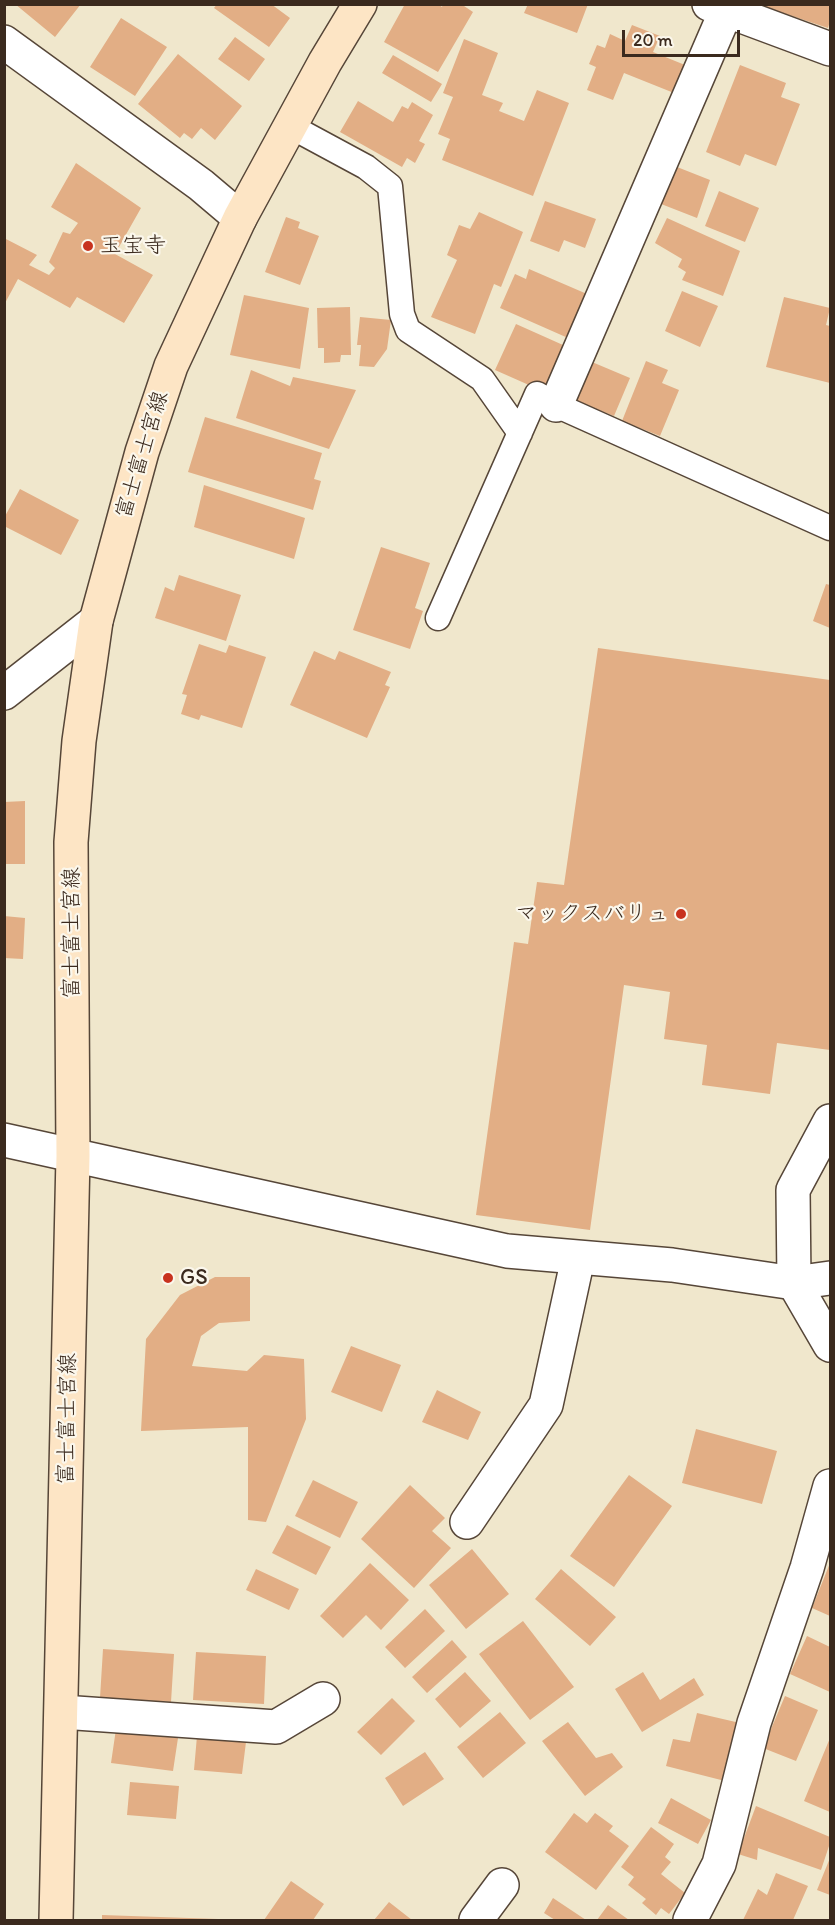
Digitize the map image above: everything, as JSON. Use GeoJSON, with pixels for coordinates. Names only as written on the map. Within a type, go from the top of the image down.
{"type":"FeatureCollection","features":[{"type":"Feature","properties":{"kind":"main road","name":"富士富士宮線"},"geometry":{"type":"LineString","coordinates":[[56,1920],[73,1156],[71,842],[79,741],[96,621],[142,452],[171,366],[240,218],[325,62],[360,4]]}},
{"type":"Feature","properties":{"kind":"street"},"geometry":{"type":"LineString","coordinates":[[556,405],[718,8],[831,49]]}},
{"type":"Feature","properties":{"kind":"street"},"geometry":{"type":"LineString","coordinates":[[4,42],[201,185],[240,218]]}},
{"type":"Feature","properties":{"kind":"street"},"geometry":{"type":"LineString","coordinates":[[4,693],[96,621]]}},
{"type":"Feature","properties":{"kind":"street"},"geometry":{"type":"LineString","coordinates":[[831,1121],[793,1190],[794,1283],[831,1345]]}},
{"type":"Feature","properties":{"kind":"street"},"geometry":{"type":"LineString","coordinates":[[4,1140],[507,1251],[672,1265],[794,1283],[831,1278]]}},
{"type":"Feature","properties":{"kind":"street"},"geometry":{"type":"LineString","coordinates":[[467,1522],[546,1405],[578,1258]]}},
{"type":"Feature","properties":{"kind":"street"},"geometry":{"type":"LineString","coordinates":[[690,1920],[719,1864],[754,1723],[807,1568],[831,1486]]}},
{"type":"Feature","properties":{"kind":"street"},"geometry":{"type":"LineString","coordinates":[[62,1712],[276,1727],[323,1699]]}},
{"type":"Feature","properties":{"kind":"street"},"geometry":{"type":"LineString","coordinates":[[476,1920],[502,1885]]}},
{"type":"Feature","properties":{"kind":"lane"},"geometry":{"type":"LineString","coordinates":[[290,126],[366,167],[390,186],[402,314],[408,330],[482,380],[520,433]]}},
{"type":"Feature","properties":{"kind":"lane"},"geometry":{"type":"LineString","coordinates":[[438,618],[537,394],[556,405],[831,528]]}},
{"type":"Feature","properties":{"kind":"building"},"geometry":{"type":"Polygon","coordinates":[[[15,4],[81,4],[55,37],[15,4]]]}},
{"type":"Feature","properties":{"kind":"building"},"geometry":{"type":"Polygon","coordinates":[[[217,4],[271,4],[290,18],[269,47],[214,8],[217,4]]]}},
{"type":"Feature","properties":{"kind":"building"},"geometry":{"type":"Polygon","coordinates":[[[405,4],[438,4],[442,7],[443,4],[461,4],[473,12],[438,72],[384,42],[405,4]]]}},
{"type":"Feature","properties":{"kind":"building"},"geometry":{"type":"Polygon","coordinates":[[[528,4],[588,4],[577,33],[524,13],[528,4]]]}},
{"type":"Feature","properties":{"kind":"building"},"geometry":{"type":"Polygon","coordinates":[[[766,4],[830,4],[828,28],[765,7],[766,4]]]}},
{"type":"Feature","properties":{"kind":"building"},"geometry":{"type":"Polygon","coordinates":[[[121,18],[167,47],[135,96],[90,67],[121,18]]]}},
{"type":"Feature","properties":{"kind":"building"},"geometry":{"type":"Polygon","coordinates":[[[632,25],[660,36],[653,52],[685,65],[674,93],[624,73],[613,100],[587,90],[596,67],[589,64],[597,45],[605,48],[610,34],[625,41],[632,25]]]}},
{"type":"Feature","properties":{"kind":"building"},"geometry":{"type":"Polygon","coordinates":[[[235,37],[265,59],[249,81],[218,59],[235,37]]]}},
{"type":"Feature","properties":{"kind":"building"},"geometry":{"type":"Polygon","coordinates":[[[464,39],[498,53],[482,95],[503,103],[499,111],[524,121],[537,90],[569,103],[533,196],[442,160],[450,139],[438,134],[453,97],[443,93],[464,39]]]}},
{"type":"Feature","properties":{"kind":"building"},"geometry":{"type":"Polygon","coordinates":[[[178,54],[242,106],[215,140],[201,128],[192,139],[184,133],[180,138],[138,104],[178,54]]]}},
{"type":"Feature","properties":{"kind":"building"},"geometry":{"type":"Polygon","coordinates":[[[393,55],[442,84],[431,102],[382,73],[393,55]]]}},
{"type":"Feature","properties":{"kind":"building"},"geometry":{"type":"Polygon","coordinates":[[[740,65],[786,83],[781,97],[800,104],[776,166],[745,154],[740,166],[706,152],[740,65]]]}},
{"type":"Feature","properties":{"kind":"building"},"geometry":{"type":"Polygon","coordinates":[[[358,101],[393,122],[402,106],[408,109],[412,102],[433,115],[419,141],[425,144],[415,163],[407,158],[402,167],[340,132],[358,101]]]}},
{"type":"Feature","properties":{"kind":"building","name":"玉宝寺"},"geometry":{"type":"Polygon","coordinates":[[[76,163],[141,208],[115,254],[153,275],[124,323],[77,297],[70,308],[18,279],[4,305],[4,238],[37,255],[29,265],[49,275],[55,268],[49,262],[63,232],[70,234],[78,223],[51,207],[76,163]]]}},
{"type":"Feature","properties":{"kind":"building"},"geometry":{"type":"Polygon","coordinates":[[[672,165],[710,180],[697,218],[656,202],[672,165]]]}},
{"type":"Feature","properties":{"kind":"building"},"geometry":{"type":"Polygon","coordinates":[[[719,191],[759,208],[745,242],[705,226],[719,191]]]}},
{"type":"Feature","properties":{"kind":"building"},"geometry":{"type":"Polygon","coordinates":[[[545,201],[596,219],[585,248],[564,240],[559,252],[530,241],[545,201]]]}},
{"type":"Feature","properties":{"kind":"building"},"geometry":{"type":"Polygon","coordinates":[[[479,212],[523,232],[501,287],[494,284],[475,334],[431,317],[457,260],[447,255],[459,225],[470,229],[479,212]]]}},
{"type":"Feature","properties":{"kind":"building"},"geometry":{"type":"Polygon","coordinates":[[[286,217],[300,222],[298,228],[319,236],[300,285],[265,272],[286,217]]]}},
{"type":"Feature","properties":{"kind":"building"},"geometry":{"type":"Polygon","coordinates":[[[667,218],[740,251],[723,296],[682,280],[686,272],[678,267],[682,259],[655,243],[667,218]]]}},
{"type":"Feature","properties":{"kind":"building"},"geometry":{"type":"Polygon","coordinates":[[[529,269],[587,294],[568,338],[500,308],[515,274],[526,279],[529,269]]]}},
{"type":"Feature","properties":{"kind":"building"},"geometry":{"type":"Polygon","coordinates":[[[682,291],[718,306],[700,347],[665,331],[682,291]]]}},
{"type":"Feature","properties":{"kind":"building"},"geometry":{"type":"Polygon","coordinates":[[[244,295],[309,308],[300,369],[230,355],[244,295]]]}},
{"type":"Feature","properties":{"kind":"building"},"geometry":{"type":"Polygon","coordinates":[[[784,297],[830,308],[826,325],[830,326],[830,383],[766,367],[784,297]]]}},
{"type":"Feature","properties":{"kind":"building"},"geometry":{"type":"Polygon","coordinates":[[[350,307],[351,355],[341,355],[340,362],[324,363],[324,348],[318,348],[317,308],[350,307]]]}},
{"type":"Feature","properties":{"kind":"building"},"geometry":{"type":"Polygon","coordinates":[[[360,317],[391,320],[387,349],[374,367],[359,366],[361,345],[357,345],[360,317]]]}},
{"type":"Feature","properties":{"kind":"building"},"geometry":{"type":"Polygon","coordinates":[[[516,324],[563,345],[554,367],[557,371],[547,393],[495,370],[516,324]]]}},
{"type":"Feature","properties":{"kind":"building"},"geometry":{"type":"Polygon","coordinates":[[[646,361],[668,370],[662,383],[679,390],[660,436],[622,421],[646,361]]]}},
{"type":"Feature","properties":{"kind":"building"},"geometry":{"type":"Polygon","coordinates":[[[592,362],[630,378],[614,416],[576,401],[592,362]]]}},
{"type":"Feature","properties":{"kind":"building"},"geometry":{"type":"Polygon","coordinates":[[[251,370],[290,386],[293,377],[356,390],[329,449],[236,418],[251,370]]]}},
{"type":"Feature","properties":{"kind":"building"},"geometry":{"type":"Polygon","coordinates":[[[205,417],[322,453],[314,479],[321,481],[313,510],[188,472],[205,417]]]}},
{"type":"Feature","properties":{"kind":"building"},"geometry":{"type":"Polygon","coordinates":[[[204,485],[305,518],[294,559],[194,527],[204,485]]]}},
{"type":"Feature","properties":{"kind":"building"},"geometry":{"type":"Polygon","coordinates":[[[20,489],[79,520],[61,555],[4,526],[4,518],[20,489]]]}},
{"type":"Feature","properties":{"kind":"building"},"geometry":{"type":"Polygon","coordinates":[[[381,547],[430,563],[415,608],[423,611],[410,649],[353,630],[381,547]]]}},
{"type":"Feature","properties":{"kind":"building"},"geometry":{"type":"Polygon","coordinates":[[[179,575],[241,595],[226,641],[155,618],[165,587],[174,591],[179,575]]]}},
{"type":"Feature","properties":{"kind":"building"},"geometry":{"type":"Polygon","coordinates":[[[826,584],[830,585],[830,628],[813,621],[826,584]]]}},
{"type":"Feature","properties":{"kind":"building"},"geometry":{"type":"Polygon","coordinates":[[[199,644],[226,653],[229,645],[266,657],[242,728],[201,715],[199,720],[181,714],[187,695],[182,694],[199,644]]]}},
{"type":"Feature","properties":{"kind":"building","name":"マックスバリュ"},"geometry":{"type":"Polygon","coordinates":[[[598,648],[830,680],[830,1050],[777,1043],[770,1094],[702,1085],[707,1045],[664,1039],[670,992],[624,985],[590,1230],[476,1215],[514,942],[528,944],[537,882],[564,885],[598,648]]]}},
{"type":"Feature","properties":{"kind":"building"},"geometry":{"type":"Polygon","coordinates":[[[314,651],[335,660],[339,651],[391,672],[385,685],[390,687],[367,738],[290,705],[314,651]]]}},
{"type":"Feature","properties":{"kind":"building"},"geometry":{"type":"Polygon","coordinates":[[[25,801],[25,864],[4,864],[4,802],[25,801]]]}},
{"type":"Feature","properties":{"kind":"building"},"geometry":{"type":"Polygon","coordinates":[[[4,916],[25,918],[23,959],[4,958],[4,916]]]}},
{"type":"Feature","properties":{"kind":"building"},"geometry":{"type":"Polygon","coordinates":[[[215,1277],[250,1277],[250,1321],[219,1323],[201,1336],[192,1366],[247,1371],[264,1355],[304,1359],[306,1419],[266,1522],[248,1520],[248,1427],[141,1431],[146,1339],[180,1295],[215,1277]]]}},
{"type":"Feature","properties":{"kind":"building"},"geometry":{"type":"Polygon","coordinates":[[[351,1346],[401,1365],[382,1412],[331,1392],[351,1346]]]}},
{"type":"Feature","properties":{"kind":"building"},"geometry":{"type":"Polygon","coordinates":[[[437,1390],[481,1412],[468,1440],[422,1422],[437,1390]]]}},
{"type":"Feature","properties":{"kind":"building"},"geometry":{"type":"Polygon","coordinates":[[[696,1429],[777,1451],[762,1504],[682,1483],[696,1429]]]}},
{"type":"Feature","properties":{"kind":"building"},"geometry":{"type":"Polygon","coordinates":[[[629,1475],[672,1506],[614,1587],[570,1556],[629,1475]]]}},
{"type":"Feature","properties":{"kind":"building"},"geometry":{"type":"Polygon","coordinates":[[[313,1480],[358,1502],[340,1538],[295,1516],[313,1480]]]}},
{"type":"Feature","properties":{"kind":"building"},"geometry":{"type":"Polygon","coordinates":[[[410,1485],[445,1518],[432,1531],[451,1548],[414,1588],[361,1539],[410,1485]]]}},
{"type":"Feature","properties":{"kind":"building"},"geometry":{"type":"Polygon","coordinates":[[[287,1525],[331,1547],[316,1575],[272,1553],[287,1525]]]}},
{"type":"Feature","properties":{"kind":"building"},"geometry":{"type":"Polygon","coordinates":[[[472,1549],[509,1594],[466,1629],[429,1585],[472,1549]]]}},
{"type":"Feature","properties":{"kind":"building"},"geometry":{"type":"Polygon","coordinates":[[[370,1563],[409,1600],[381,1630],[366,1615],[343,1638],[320,1616],[370,1563]]]}},
{"type":"Feature","properties":{"kind":"building"},"geometry":{"type":"Polygon","coordinates":[[[830,1563],[830,1616],[812,1608],[830,1563]]]}},
{"type":"Feature","properties":{"kind":"building"},"geometry":{"type":"Polygon","coordinates":[[[256,1569],[299,1589],[289,1610],[246,1590],[256,1569]]]}},
{"type":"Feature","properties":{"kind":"building"},"geometry":{"type":"Polygon","coordinates":[[[561,1569],[616,1617],[590,1646],[535,1599],[561,1569]]]}},
{"type":"Feature","properties":{"kind":"building"},"geometry":{"type":"Polygon","coordinates":[[[425,1609],[445,1631],[405,1668],[385,1647],[425,1609]]]}},
{"type":"Feature","properties":{"kind":"building"},"geometry":{"type":"Polygon","coordinates":[[[523,1621],[574,1687],[530,1720],[479,1654],[523,1621]]]}},
{"type":"Feature","properties":{"kind":"building"},"geometry":{"type":"Polygon","coordinates":[[[807,1636],[830,1647],[830,1692],[790,1674],[807,1636]]]}},
{"type":"Feature","properties":{"kind":"building"},"geometry":{"type":"Polygon","coordinates":[[[452,1640],[467,1657],[427,1693],[412,1677],[452,1640]]]}},
{"type":"Feature","properties":{"kind":"building"},"geometry":{"type":"Polygon","coordinates":[[[103,1649],[174,1654],[171,1702],[100,1698],[103,1649]]]}},
{"type":"Feature","properties":{"kind":"building"},"geometry":{"type":"Polygon","coordinates":[[[196,1652],[266,1656],[264,1704],[193,1700],[196,1652]]]}},
{"type":"Feature","properties":{"kind":"building"},"geometry":{"type":"Polygon","coordinates":[[[465,1672],[491,1701],[460,1728],[435,1699],[465,1672]]]}},
{"type":"Feature","properties":{"kind":"building"},"geometry":{"type":"Polygon","coordinates":[[[643,1672],[660,1700],[694,1678],[704,1695],[642,1732],[615,1689],[643,1672]]]}},
{"type":"Feature","properties":{"kind":"building"},"geometry":{"type":"Polygon","coordinates":[[[785,1696],[818,1710],[796,1761],[763,1748],[785,1696]]]}},
{"type":"Feature","properties":{"kind":"building"},"geometry":{"type":"Polygon","coordinates":[[[392,1698],[415,1721],[381,1755],[357,1732],[392,1698]]]}},
{"type":"Feature","properties":{"kind":"building"},"geometry":{"type":"Polygon","coordinates":[[[500,1712],[526,1743],[483,1778],[457,1747],[500,1712]]]}},
{"type":"Feature","properties":{"kind":"building"},"geometry":{"type":"Polygon","coordinates":[[[697,1713],[740,1723],[725,1781],[666,1766],[673,1739],[690,1742],[697,1713]]]}},
{"type":"Feature","properties":{"kind":"building"},"geometry":{"type":"Polygon","coordinates":[[[568,1722],[596,1758],[612,1753],[623,1767],[585,1796],[542,1741],[568,1722]]]}},
{"type":"Feature","properties":{"kind":"building"},"geometry":{"type":"Polygon","coordinates":[[[116,1729],[178,1738],[173,1771],[111,1763],[116,1729]]]}},
{"type":"Feature","properties":{"kind":"building"},"geometry":{"type":"Polygon","coordinates":[[[197,1736],[246,1742],[242,1774],[194,1770],[197,1736]]]}},
{"type":"Feature","properties":{"kind":"building"},"geometry":{"type":"Polygon","coordinates":[[[830,1738],[830,1812],[804,1801],[830,1738]]]}},
{"type":"Feature","properties":{"kind":"building"},"geometry":{"type":"Polygon","coordinates":[[[425,1752],[444,1779],[403,1806],[385,1778],[425,1752]]]}},
{"type":"Feature","properties":{"kind":"building"},"geometry":{"type":"Polygon","coordinates":[[[130,1782],[179,1786],[176,1819],[127,1815],[130,1782]]]}},
{"type":"Feature","properties":{"kind":"building"},"geometry":{"type":"Polygon","coordinates":[[[671,1798],[711,1820],[698,1844],[658,1823],[671,1798]]]}},
{"type":"Feature","properties":{"kind":"building"},"geometry":{"type":"Polygon","coordinates":[[[756,1806],[830,1837],[821,1870],[758,1848],[757,1860],[738,1854],[756,1806]]]}},
{"type":"Feature","properties":{"kind":"building"},"geometry":{"type":"Polygon","coordinates":[[[574,1813],[587,1823],[595,1813],[613,1826],[609,1831],[629,1846],[596,1890],[545,1852],[574,1813]]]}},
{"type":"Feature","properties":{"kind":"building"},"geometry":{"type":"Polygon","coordinates":[[[651,1827],[674,1844],[665,1857],[671,1862],[661,1874],[685,1893],[669,1914],[661,1908],[656,1915],[642,1903],[646,1899],[628,1885],[634,1877],[621,1867],[651,1827]]]}},
{"type":"Feature","properties":{"kind":"building"},"geometry":{"type":"Polygon","coordinates":[[[830,1858],[830,1895],[817,1890],[830,1858]]]}},
{"type":"Feature","properties":{"kind":"building"},"geometry":{"type":"Polygon","coordinates":[[[776,1873],[808,1886],[793,1920],[743,1920],[758,1889],[767,1895],[776,1873]]]}},
{"type":"Feature","properties":{"kind":"building"},"geometry":{"type":"Polygon","coordinates":[[[291,1881],[324,1904],[313,1920],[264,1920],[291,1881]]]}},
{"type":"Feature","properties":{"kind":"building"},"geometry":{"type":"Polygon","coordinates":[[[553,1898],[586,1920],[555,1920],[544,1913],[553,1898]]]}},
{"type":"Feature","properties":{"kind":"building"},"geometry":{"type":"Polygon","coordinates":[[[389,1902],[412,1920],[374,1920],[389,1902]]]}},
{"type":"Feature","properties":{"kind":"building"},"geometry":{"type":"Polygon","coordinates":[[[608,1905],[629,1920],[597,1920],[608,1905]]]}},
{"type":"Feature","properties":{"kind":"building"},"geometry":{"type":"Polygon","coordinates":[[[102,1915],[218,1919],[218,1920],[102,1920],[102,1915]]]}},
{"type":"Feature","properties":{"kind":"place","name":"玉宝寺"},"geometry":{"type":"Point","coordinates":[88,246]}},
{"type":"Feature","properties":{"kind":"place","name":"マックスバリュ"},"geometry":{"type":"Point","coordinates":[681,914]}},
{"type":"Feature","properties":{"kind":"place","name":"GS"},"geometry":{"type":"Point","coordinates":[168,1278]}}]}
